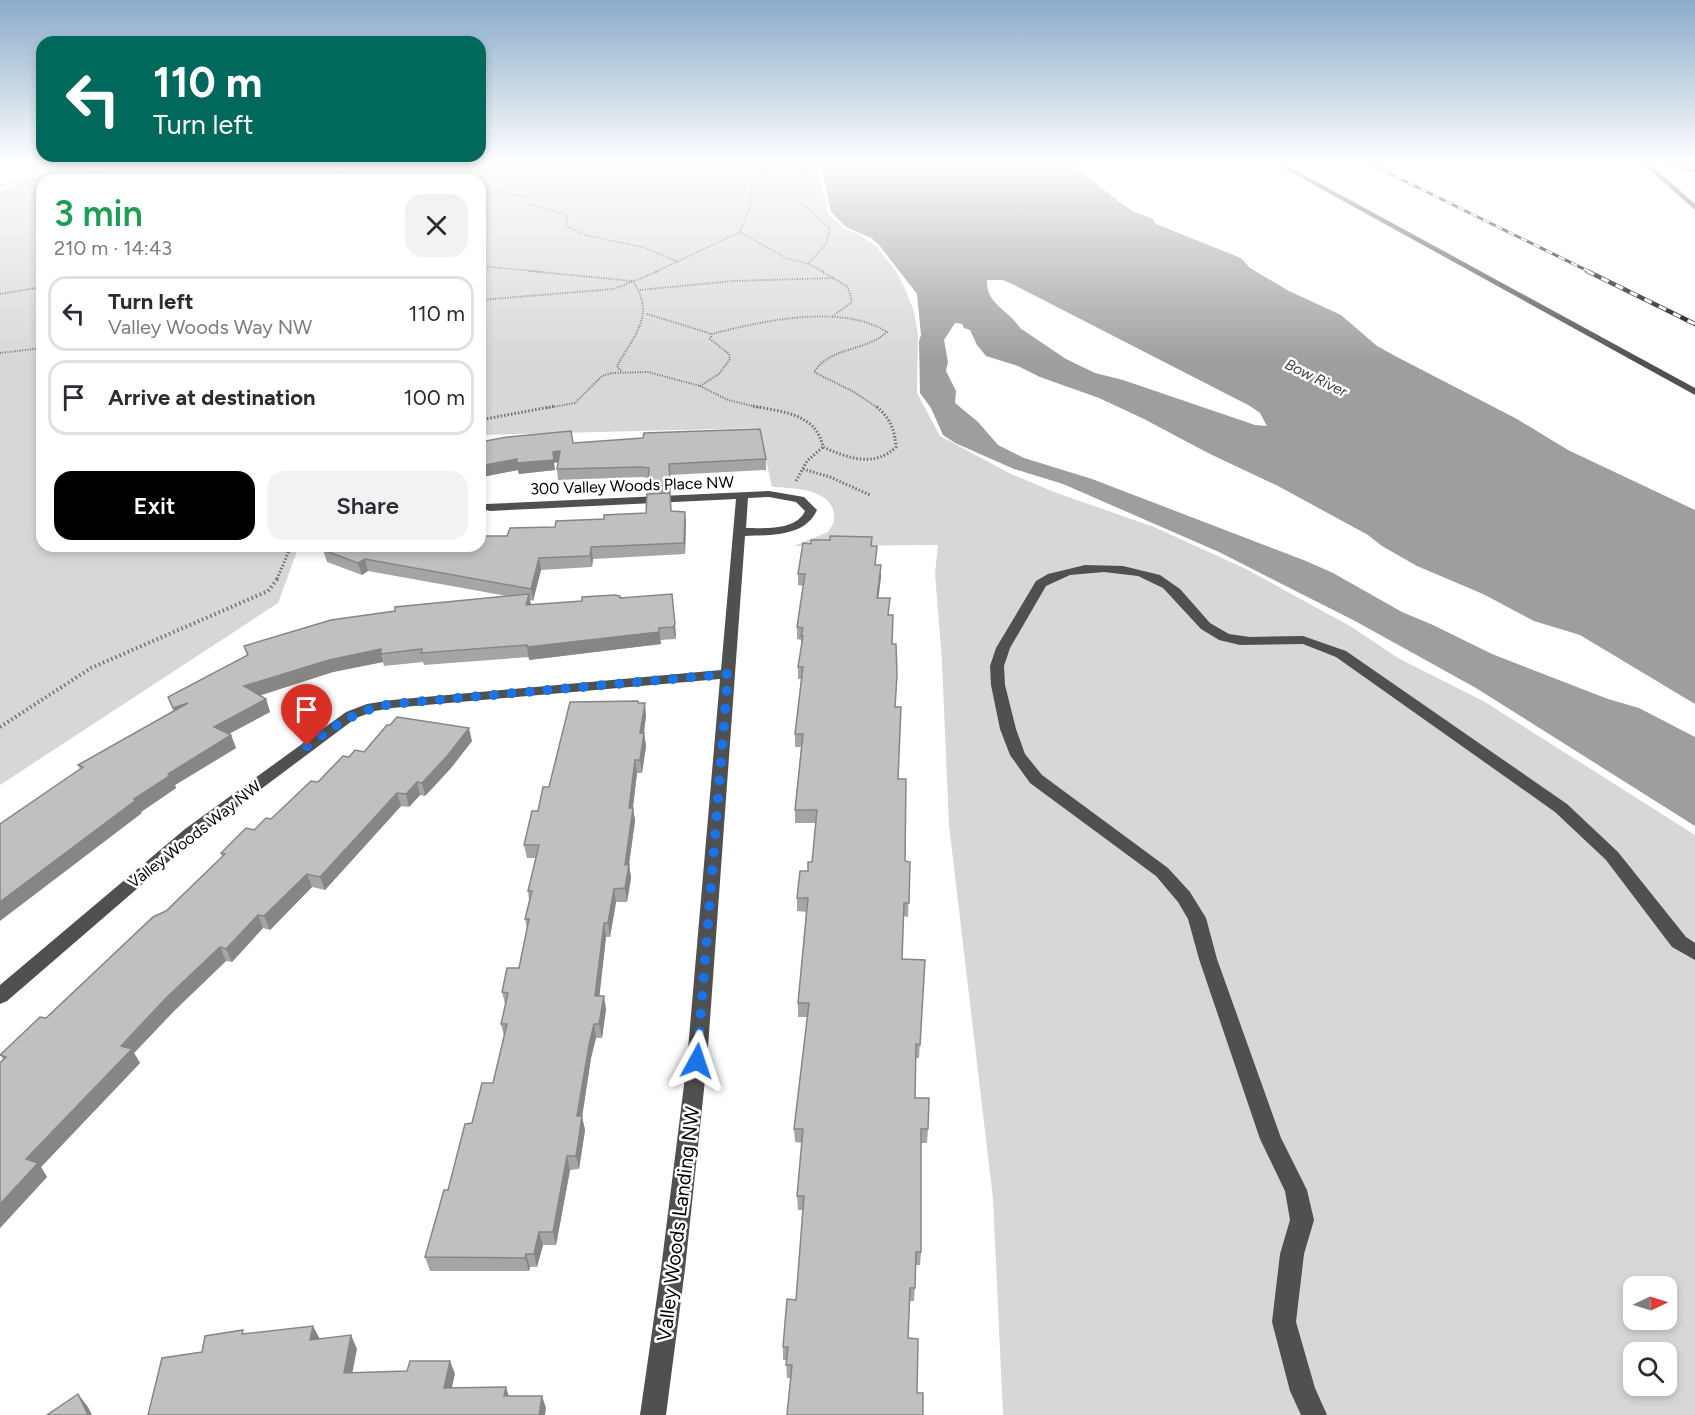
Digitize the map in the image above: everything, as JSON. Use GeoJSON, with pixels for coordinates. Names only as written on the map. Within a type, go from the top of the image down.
{"type":"FeatureCollection","features":[{"type":"Feature","properties":{"kind":"street"},"geometry":{"type":"LineString","coordinates":[[1399,230],[1695,392]]}},
{"type":"Feature","properties":{"kind":"street"},"geometry":{"type":"LineString","coordinates":[[740,532],[779,530],[800,524],[810,515],[811,510],[806,502],[793,496],[769,494],[742,496]]}},
{"type":"Feature","properties":{"kind":"street","name":"300 Valley Woods Place NW"},"geometry":{"type":"LineString","coordinates":[[490,507],[742,496],[728,674]]}},
{"type":"Feature","properties":{"kind":"street"},"geometry":{"type":"LineString","coordinates":[[1314,1415],[1303,1391],[1284,1322],[1292,1254],[1302,1220],[1296,1190],[1271,1139],[1208,959],[1197,918],[1184,897],[1162,872],[1036,779],[1018,754],[1008,729],[998,685],[997,666],[1002,648],[1041,584],[1048,578],[1078,571],[1134,570],[1151,575],[1169,586],[1202,624],[1227,639],[1300,639],[1341,654],[1561,808],[1612,856],[1679,942],[1695,953]]}},
{"type":"Feature","properties":{"kind":"street","name":"Valley Woods Way NW"},"geometry":{"type":"LineString","coordinates":[[0,996],[191,833],[351,715],[392,704],[728,674]]}},
{"type":"Feature","properties":{"kind":"street","name":"Valley Woods Landing NW"},"geometry":{"type":"LineString","coordinates":[[653,1415],[673,1269],[697,1061],[728,674]]}},
{"type":"Feature","properties":{"kind":"path"},"geometry":{"type":"LineString","coordinates":[[575,230],[585,235],[642,247],[681,262]]}},
{"type":"Feature","properties":{"kind":"path"},"geometry":{"type":"LineString","coordinates":[[808,264],[821,251],[830,237],[830,230]]}},
{"type":"Feature","properties":{"kind":"path"},"geometry":{"type":"LineString","coordinates":[[486,300],[614,289],[681,262],[740,232],[786,258],[808,264],[848,287],[852,302],[832,317]]}},
{"type":"Feature","properties":{"kind":"path"},"geometry":{"type":"LineString","coordinates":[[486,267],[633,281],[644,294],[647,314],[617,366],[621,372]]}},
{"type":"Feature","properties":{"kind":"path"},"geometry":{"type":"LineString","coordinates":[[640,290],[733,281],[834,278]]}},
{"type":"Feature","properties":{"kind":"path"},"geometry":{"type":"LineString","coordinates":[[0,294],[36,288]]}},
{"type":"Feature","properties":{"kind":"path"},"geometry":{"type":"LineString","coordinates":[[647,314],[712,334],[731,328],[765,323],[832,317],[862,320],[881,326],[886,332],[879,342],[834,355],[817,365],[814,372],[873,404],[884,413],[897,439],[896,447],[891,454],[881,459],[860,460],[823,447]]}},
{"type":"Feature","properties":{"kind":"path"},"geometry":{"type":"LineString","coordinates":[[699,386],[718,374],[730,359],[729,354],[710,339],[712,334]]}},
{"type":"Feature","properties":{"kind":"path"},"geometry":{"type":"LineString","coordinates":[[0,353],[36,349]]}},
{"type":"Feature","properties":{"kind":"path"},"geometry":{"type":"LineString","coordinates":[[486,419],[565,407],[583,397],[603,376],[621,372],[648,372],[699,386],[727,401],[804,420],[817,429],[823,447]]}},
{"type":"Feature","properties":{"kind":"path"},"geometry":{"type":"LineString","coordinates":[[793,496],[794,485],[807,461],[823,447]]}},
{"type":"Feature","properties":{"kind":"path"},"geometry":{"type":"LineString","coordinates":[[803,469],[830,477],[870,495]]}},
{"type":"Feature","properties":{"kind":"path"},"geometry":{"type":"LineString","coordinates":[[0,727],[91,668],[268,591],[280,575],[289,552]]}},
{"type":"Feature","properties":{"kind":"shaded area"},"geometry":{"type":"Polygon","coordinates":[[[0,230],[36,230],[36,552],[297,552],[278,603],[0,785],[0,230]]]}},
{"type":"Feature","properties":{"kind":"shaded area"},"geometry":{"type":"Polygon","coordinates":[[[486,230],[846,230],[858,234],[876,246],[896,271],[906,291],[914,311],[918,335],[917,393],[940,436],[1011,474],[1054,492],[1154,527],[1246,569],[1350,626],[1398,658],[1485,702],[1695,835],[1695,1415],[1003,1415],[993,1199],[949,825],[942,662],[935,573],[938,545],[794,546],[828,532],[834,522],[833,508],[828,501],[814,493],[772,487],[759,428],[486,435],[486,230]]]}},
{"type":"Feature","properties":{"kind":"water","name":"Bow River"},"geometry":{"type":"Polygon","coordinates":[[[853,230],[1171,230],[1241,258],[1250,268],[1289,291],[1341,315],[1377,346],[1517,419],[1568,450],[1695,510],[1695,704],[1580,635],[1534,621],[1483,594],[1417,566],[1382,546],[1368,535],[1278,486],[1144,419],[1099,398],[986,356],[977,345],[970,330],[964,328],[962,324],[955,323],[944,340],[948,362],[946,371],[956,391],[955,403],[978,422],[998,445],[1024,458],[1092,479],[1306,561],[1333,573],[1402,612],[1492,654],[1608,699],[1639,708],[1695,737],[1695,826],[1476,688],[1355,621],[1219,552],[1063,484],[1014,469],[955,443],[943,435],[931,408],[920,393],[919,341],[921,335],[917,294],[871,238],[853,230]],[[987,280],[990,296],[1020,328],[1066,359],[1095,373],[1123,380],[1255,425],[1267,426],[1260,413],[1250,406],[1003,280],[987,280]]]}},
{"type":"Feature","properties":{"kind":"building"},"geometry":{"type":"Polygon","coordinates":[[[760,429],[766,459],[669,464],[670,482],[648,483],[649,468],[557,469],[560,451],[553,452],[554,460],[517,463],[517,459],[486,465],[486,441],[571,431],[573,443],[643,438],[644,433],[760,429]]]}},
{"type":"Feature","properties":{"kind":"building"},"geometry":{"type":"Polygon","coordinates":[[[670,493],[671,511],[685,512],[684,543],[591,547],[590,556],[539,558],[531,589],[365,559],[358,563],[328,552],[486,552],[486,536],[507,536],[510,528],[555,527],[556,521],[604,519],[604,515],[646,513],[647,494],[670,493]]]}},
{"type":"Feature","properties":{"kind":"building"},"geometry":{"type":"Polygon","coordinates":[[[830,536],[872,537],[871,546],[877,546],[875,565],[881,565],[877,598],[890,598],[888,615],[893,615],[892,644],[896,644],[897,675],[895,707],[901,707],[898,779],[906,779],[905,861],[910,862],[909,903],[904,903],[902,959],[925,960],[920,1045],[916,1044],[915,1098],[929,1098],[928,1129],[921,1129],[921,1252],[916,1252],[915,1288],[910,1288],[908,1338],[918,1339],[917,1393],[923,1393],[923,1415],[787,1415],[792,1365],[786,1365],[788,1347],[783,1347],[787,1299],[796,1300],[804,1196],[797,1196],[803,1129],[794,1129],[809,1003],[798,1003],[808,898],[797,898],[800,871],[808,871],[808,862],[812,862],[817,810],[795,810],[803,734],[795,734],[803,667],[798,667],[803,628],[797,627],[805,574],[798,574],[803,543],[811,544],[811,540],[830,540],[830,536]]]}},
{"type":"Feature","properties":{"kind":"building"},"geometry":{"type":"Polygon","coordinates":[[[529,594],[526,605],[582,601],[582,597],[615,595],[620,598],[672,594],[675,624],[673,627],[659,628],[659,632],[527,647],[527,645],[421,653],[422,649],[381,654],[381,649],[329,660],[244,686],[266,699],[214,727],[231,735],[168,774],[171,775],[134,799],[136,800],[0,902],[0,824],[83,767],[78,765],[188,703],[173,708],[168,697],[248,655],[244,646],[331,620],[395,611],[395,607],[529,594]]]}},
{"type":"Feature","properties":{"kind":"building"},"geometry":{"type":"Polygon","coordinates":[[[638,701],[638,703],[645,703],[640,733],[644,733],[640,760],[635,760],[629,808],[633,808],[625,865],[629,864],[625,888],[614,889],[608,923],[604,923],[595,996],[604,996],[599,1024],[594,1024],[589,1045],[577,1116],[582,1116],[576,1156],[567,1156],[553,1232],[539,1232],[534,1254],[526,1254],[525,1258],[425,1257],[444,1190],[448,1190],[465,1124],[472,1123],[482,1083],[493,1083],[507,1024],[501,1024],[508,993],[502,992],[507,968],[519,968],[529,919],[525,919],[532,891],[528,891],[539,845],[524,845],[532,811],[538,811],[543,787],[549,787],[570,702],[638,701]]]}},
{"type":"Feature","properties":{"kind":"building"},"geometry":{"type":"Polygon","coordinates":[[[397,717],[469,728],[422,783],[417,782],[406,794],[397,793],[320,877],[307,874],[264,916],[258,915],[226,949],[220,947],[167,997],[121,1046],[132,1049],[26,1159],[38,1163],[0,1204],[0,1063],[6,1057],[0,1055],[40,1017],[46,1018],[153,917],[166,911],[225,854],[221,853],[246,828],[254,830],[266,818],[271,819],[311,781],[318,782],[343,756],[349,757],[355,750],[364,752],[397,717]]]}},
{"type":"Feature","properties":{"kind":"building"},"geometry":{"type":"Polygon","coordinates":[[[313,1326],[310,1340],[351,1335],[344,1373],[407,1371],[410,1361],[450,1361],[444,1388],[506,1387],[504,1396],[542,1396],[539,1415],[148,1415],[162,1358],[202,1352],[205,1336],[243,1330],[242,1334],[313,1326]]]}},
{"type":"Feature","properties":{"kind":"building"},"geometry":{"type":"Polygon","coordinates":[[[78,1394],[88,1415],[47,1415],[78,1394]]]}},
{"type":"Feature","properties":{"kind":"railway"},"geometry":{"type":"LineString","coordinates":[[1505,230],[1590,272]]}},
{"type":"Feature","properties":{"kind":"railway"},"geometry":{"type":"LineString","coordinates":[[1587,271],[1695,324]]}},
{"type":"Feature","properties":{"kind":"route"},"geometry":{"type":"LineString","coordinates":[[307,746],[351,715],[392,704],[728,674],[715,860],[697,1061]]}}]}
